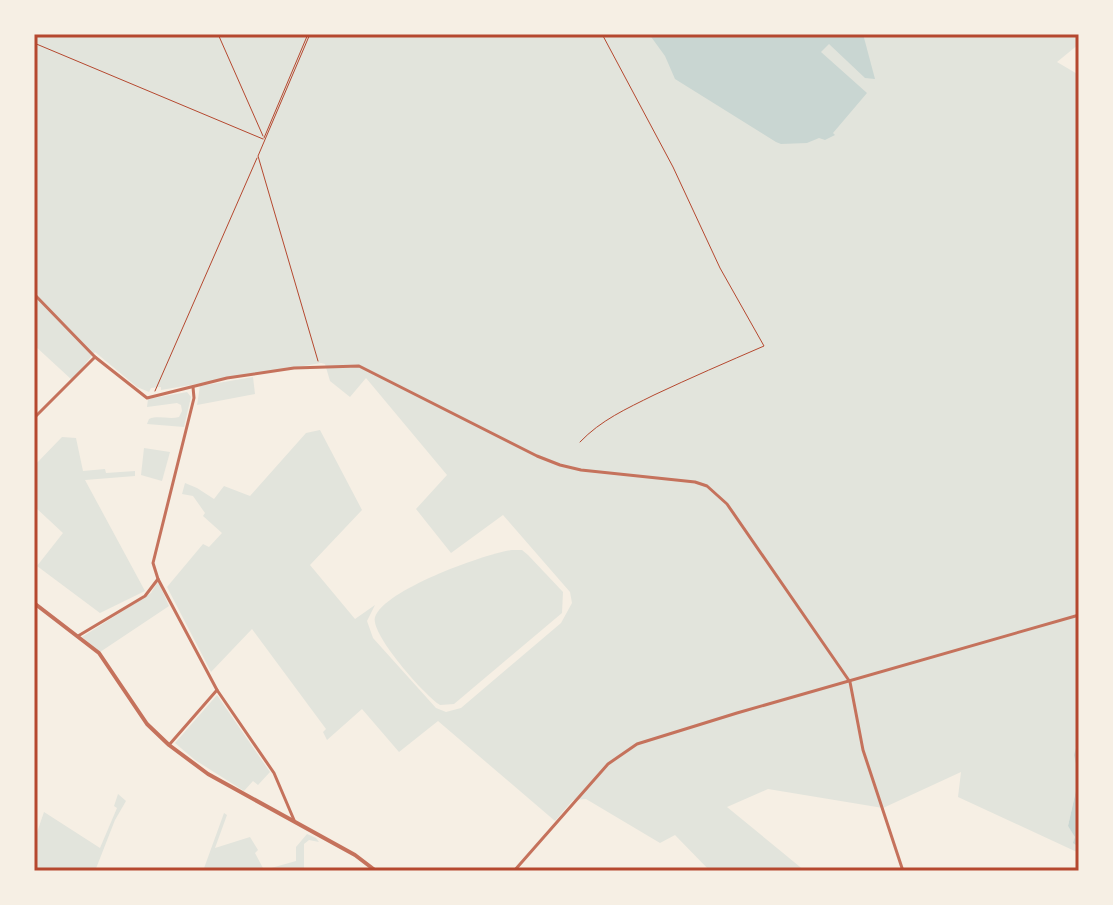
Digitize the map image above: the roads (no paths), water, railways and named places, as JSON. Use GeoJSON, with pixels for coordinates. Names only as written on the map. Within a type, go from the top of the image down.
{"type":"FeatureCollection","features":[{"type":"Feature","properties":{"kind":"street"},"geometry":{"type":"LineString","coordinates":[[34,294],[95,357],[143,396],[152,397],[227,378],[320,367],[359,366],[560,465],[707,486],[727,504],[850,682],[863,750],[903,871]]}},
{"type":"Feature","properties":{"kind":"street"},"geometry":{"type":"LineString","coordinates":[[34,418],[95,357]]}},
{"type":"Feature","properties":{"kind":"street"},"geometry":{"type":"LineString","coordinates":[[193,387],[194,398],[153,554],[158,579],[217,690],[274,773],[295,822]]}},
{"type":"Feature","properties":{"kind":"street"},"geometry":{"type":"LineString","coordinates":[[78,636],[145,596],[158,579]]}},
{"type":"Feature","properties":{"kind":"street"},"geometry":{"type":"LineString","coordinates":[[34,603],[99,653],[147,724],[169,745],[208,774],[355,855],[376,871]]}},
{"type":"Feature","properties":{"kind":"street"},"geometry":{"type":"LineString","coordinates":[[514,871],[608,764],[637,744],[1079,615]]}},
{"type":"Feature","properties":{"kind":"street"},"geometry":{"type":"LineString","coordinates":[[169,745],[217,690]]}}]}
